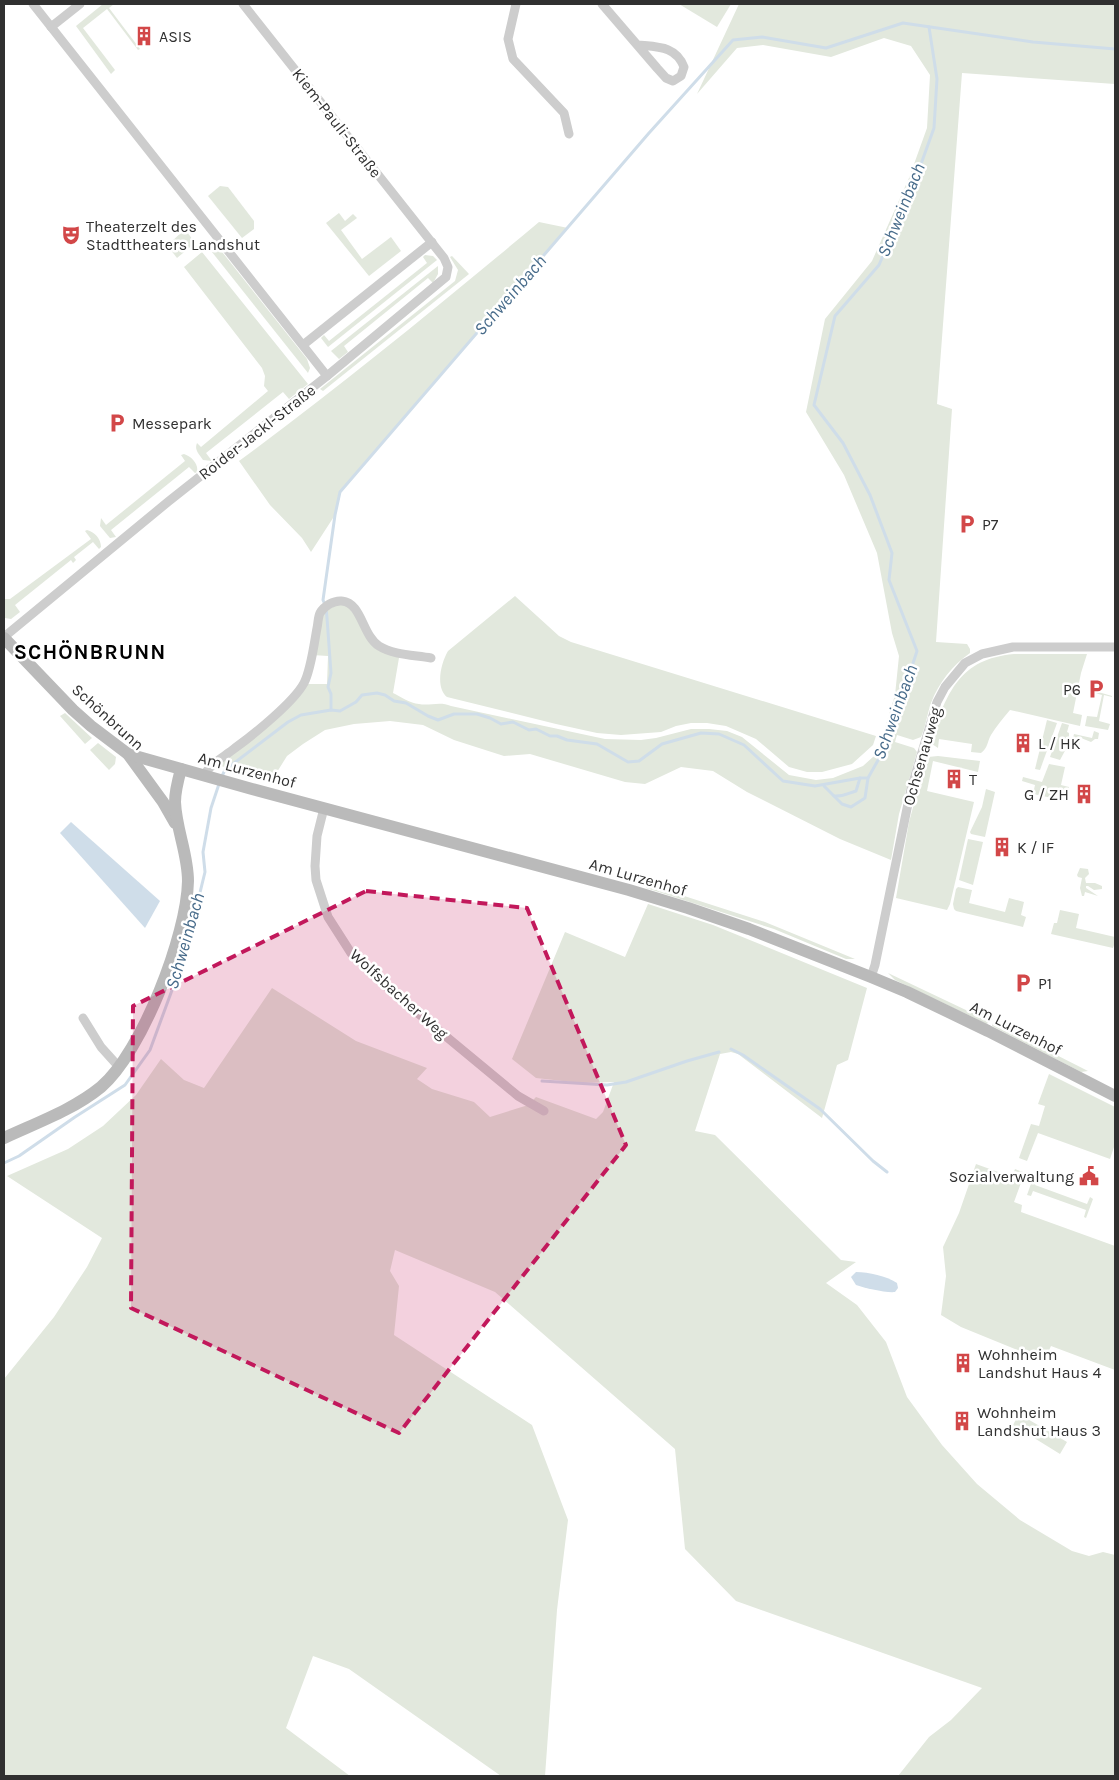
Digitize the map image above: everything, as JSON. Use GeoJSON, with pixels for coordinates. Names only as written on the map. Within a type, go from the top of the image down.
{"type":"FeatureCollection","features":[{"type":"Feature","properties":{"kind":"street","name":"Roider-Jackl-Straße"},"geometry":{"type":"LineString","coordinates":[[4,637],[177,495],[327,376],[33,4]]}},
{"type":"Feature","properties":{"kind":"street"},"geometry":{"type":"LineString","coordinates":[[51,26],[80,4]]}},
{"type":"Feature","properties":{"kind":"street","name":"Kiem-Pauli-Straße"},"geometry":{"type":"LineString","coordinates":[[243,4],[432,242],[448,267],[446,277],[327,376]]}},
{"type":"Feature","properties":{"kind":"street"},"geometry":{"type":"LineString","coordinates":[[516,4],[508,39],[513,59],[564,113],[569,134]]}},
{"type":"Feature","properties":{"kind":"street"},"geometry":{"type":"LineString","coordinates":[[602,4],[666,78],[673,81],[681,76],[684,67],[680,57],[670,50],[638,45]]}},
{"type":"Feature","properties":{"kind":"street"},"geometry":{"type":"LineString","coordinates":[[303,345],[432,242]]}},
{"type":"Feature","properties":{"kind":"street"},"geometry":{"type":"LineString","coordinates":[[209,777],[209,766],[254,733],[298,692],[304,683],[312,655],[320,614],[331,604],[337,601],[344,601],[356,608],[367,632],[378,646],[388,650],[431,658]]}},
{"type":"Feature","properties":{"kind":"street","name":"Schönbrunn"},"geometry":{"type":"LineString","coordinates":[[4,637],[74,710],[128,754],[180,830]]}},
{"type":"Feature","properties":{"kind":"street","name":"Ochsenauweg"},"geometry":{"type":"LineString","coordinates":[[871,977],[911,789],[937,702],[945,687],[966,663],[982,654],[1013,647],[1115,648]]}},
{"type":"Feature","properties":{"kind":"street","name":"Am Lurzenhof"},"geometry":{"type":"LineString","coordinates":[[128,754],[629,890],[688,908],[907,992],[1115,1096]]}},
{"type":"Feature","properties":{"kind":"street","name":"Schönbrunn"},"geometry":{"type":"LineString","coordinates":[[4,1138],[53,1115],[102,1086],[119,1067],[144,1025],[159,993],[179,933],[187,898],[188,879],[175,803],[181,769]]}},
{"type":"Feature","properties":{"kind":"street","name":"Wolfsbacher Weg"},"geometry":{"type":"LineString","coordinates":[[324,808],[317,836],[316,880],[328,917],[351,953],[396,995],[511,1090],[544,1112]]}},
{"type":"Feature","properties":{"kind":"street"},"geometry":{"type":"LineString","coordinates":[[83,1018],[101,1047],[119,1067]]}},
{"type":"Feature","properties":{"kind":"highlighted area"},"geometry":{"type":"Polygon","coordinates":[[[366,891],[527,908],[626,1145],[399,1433],[131,1308],[133,1006],[366,891]]]}},
{"type":"Feature","properties":{"kind":"shaded area"},"geometry":{"type":"Polygon","coordinates":[[[103,4],[114,4],[109,8],[140,49],[138,50],[107,9],[83,28],[115,70],[111,74],[76,26],[103,4]]]}},
{"type":"Feature","properties":{"kind":"shaded area"},"geometry":{"type":"Polygon","coordinates":[[[679,4],[731,4],[717,27],[679,4]]]}},
{"type":"Feature","properties":{"kind":"shaded area"},"geometry":{"type":"Polygon","coordinates":[[[739,4],[1115,4],[1115,84],[962,73],[937,404],[952,409],[936,642],[967,644],[970,653],[957,663],[942,681],[931,703],[921,737],[913,740],[897,735],[895,742],[914,748],[917,752],[899,814],[891,860],[840,839],[747,792],[713,771],[681,767],[645,784],[625,782],[530,754],[504,756],[454,740],[423,725],[390,721],[354,724],[325,730],[287,756],[277,772],[257,776],[221,766],[209,766],[308,684],[327,684],[328,656],[312,655],[320,614],[344,601],[372,639],[400,652],[393,693],[412,702],[447,705],[605,739],[641,740],[691,729],[727,731],[742,737],[789,775],[816,780],[833,778],[863,766],[874,756],[882,738],[895,695],[899,656],[892,633],[877,553],[844,475],[806,412],[825,319],[872,261],[909,178],[927,128],[930,75],[911,46],[884,38],[831,57],[763,45],[737,48],[697,94],[739,4]]]}},
{"type":"Feature","properties":{"kind":"shaded area"},"geometry":{"type":"Polygon","coordinates":[[[220,186],[228,187],[254,221],[254,229],[242,238],[208,196],[220,186]]]}},
{"type":"Feature","properties":{"kind":"shaded area"},"geometry":{"type":"Polygon","coordinates":[[[339,213],[345,221],[353,214],[357,218],[341,230],[362,259],[391,237],[401,251],[369,276],[326,223],[339,213]]]}},
{"type":"Feature","properties":{"kind":"shaded area"},"geometry":{"type":"Polygon","coordinates":[[[539,222],[568,228],[340,492],[335,515],[311,552],[302,538],[270,505],[239,461],[391,344],[539,222]]]}},
{"type":"Feature","properties":{"kind":"shaded area"},"geometry":{"type":"Polygon","coordinates":[[[185,229],[195,243],[177,258],[170,249],[170,243],[185,229]]]}},
{"type":"Feature","properties":{"kind":"shaded area"},"geometry":{"type":"Polygon","coordinates":[[[215,243],[307,359],[310,368],[308,373],[208,247],[215,243]]]}},
{"type":"Feature","properties":{"kind":"shaded area"},"geometry":{"type":"Polygon","coordinates":[[[202,252],[308,384],[289,399],[283,392],[206,453],[212,461],[203,460],[197,450],[197,443],[201,447],[268,391],[264,386],[265,376],[262,368],[184,267],[202,252]]]}},
{"type":"Feature","properties":{"kind":"shaded area"},"geometry":{"type":"Polygon","coordinates":[[[425,255],[433,256],[437,260],[328,347],[321,338],[324,335],[329,341],[427,263],[423,257],[425,255]]]}},
{"type":"Feature","properties":{"kind":"shaded area"},"geometry":{"type":"Polygon","coordinates":[[[452,256],[469,274],[323,391],[320,389],[455,281],[458,270],[450,257],[452,256]]]}},
{"type":"Feature","properties":{"kind":"shaded area"},"geometry":{"type":"Polygon","coordinates":[[[438,266],[438,274],[433,283],[428,278],[344,346],[348,352],[339,359],[331,351],[438,266]]]}},
{"type":"Feature","properties":{"kind":"shaded area"},"geometry":{"type":"Polygon","coordinates":[[[184,454],[194,461],[197,466],[197,472],[195,473],[189,467],[111,530],[116,537],[110,538],[100,526],[101,518],[106,525],[185,461],[181,455],[184,454]]]}},
{"type":"Feature","properties":{"kind":"shaded area"},"geometry":{"type":"Polygon","coordinates":[[[87,530],[97,536],[101,547],[99,549],[93,542],[74,557],[76,560],[73,563],[71,560],[15,605],[20,612],[11,619],[5,618],[4,599],[10,599],[91,539],[85,531],[87,530]]]}},
{"type":"Feature","properties":{"kind":"shaded area"},"geometry":{"type":"Polygon","coordinates":[[[515,596],[559,636],[571,642],[876,736],[873,745],[852,764],[822,772],[807,772],[789,767],[756,739],[726,726],[691,723],[661,732],[621,735],[597,733],[447,697],[441,687],[440,675],[448,651],[515,596]]]}},
{"type":"Feature","properties":{"kind":"shaded area"},"geometry":{"type":"Polygon","coordinates":[[[1014,654],[1087,654],[1073,713],[1082,715],[1080,726],[1010,710],[993,732],[981,753],[971,752],[972,744],[939,739],[938,748],[932,744],[931,738],[943,706],[958,681],[980,663],[995,657],[1014,654]]]}},
{"type":"Feature","properties":{"kind":"shaded area"},"geometry":{"type":"Polygon","coordinates":[[[1095,691],[1112,696],[1104,695],[1099,721],[1110,724],[1108,730],[1085,726],[1087,716],[1097,717],[1102,695],[1095,693],[1095,691]]]}},
{"type":"Feature","properties":{"kind":"shaded area"},"geometry":{"type":"Polygon","coordinates":[[[65,713],[92,738],[85,744],[60,716],[65,713]]]}},
{"type":"Feature","properties":{"kind":"shaded area"},"geometry":{"type":"Polygon","coordinates":[[[1047,720],[1057,723],[1040,770],[1035,769],[1047,720]]]}},
{"type":"Feature","properties":{"kind":"shaded area"},"geometry":{"type":"Polygon","coordinates":[[[1062,723],[1069,725],[1067,732],[1069,737],[1073,738],[1074,734],[1092,738],[1094,731],[1099,733],[1098,739],[1091,742],[1081,738],[1078,749],[1067,747],[1060,760],[1050,757],[1062,723]]]}},
{"type":"Feature","properties":{"kind":"shaded area"},"geometry":{"type":"Polygon","coordinates":[[[98,743],[116,757],[115,764],[109,770],[90,750],[98,743]]]}},
{"type":"Feature","properties":{"kind":"shaded area"},"geometry":{"type":"Polygon","coordinates":[[[938,756],[980,761],[978,772],[933,761],[927,791],[974,802],[947,910],[896,898],[909,822],[925,764],[928,757],[938,756]]]}},
{"type":"Feature","properties":{"kind":"shaded area"},"geometry":{"type":"Polygon","coordinates":[[[1049,764],[1065,767],[1061,785],[1069,787],[1066,801],[1062,800],[1063,796],[1053,794],[1052,798],[1033,794],[1035,785],[1022,781],[1023,777],[1042,782],[1049,764]]]}},
{"type":"Feature","properties":{"kind":"shaded area"},"geometry":{"type":"Polygon","coordinates":[[[986,789],[995,792],[985,837],[971,834],[970,832],[982,807],[986,789]]]}},
{"type":"Feature","properties":{"kind":"shaded area"},"geometry":{"type":"Polygon","coordinates":[[[71,822],[160,901],[145,928],[60,833],[71,822]]]}},
{"type":"Feature","properties":{"kind":"shaded area"},"geometry":{"type":"Polygon","coordinates":[[[968,839],[983,842],[973,885],[959,880],[968,839]]]}},
{"type":"Feature","properties":{"kind":"shaded area"},"geometry":{"type":"Polygon","coordinates":[[[1080,868],[1088,869],[1089,874],[1085,878],[1086,883],[1095,883],[1102,886],[1102,889],[1094,890],[1086,886],[1086,888],[1098,896],[1085,892],[1084,896],[1082,896],[1080,888],[1082,878],[1077,875],[1080,868]]]}},
{"type":"Feature","properties":{"kind":"shaded area"},"geometry":{"type":"Polygon","coordinates":[[[647,884],[765,922],[855,959],[846,959],[774,929],[646,888],[647,884]]]}},
{"type":"Feature","properties":{"kind":"shaded area"},"geometry":{"type":"Polygon","coordinates":[[[958,887],[972,890],[969,903],[1005,912],[1009,898],[1024,902],[1021,915],[1026,917],[1023,927],[956,911],[953,904],[958,887]]]}},
{"type":"Feature","properties":{"kind":"shaded area"},"geometry":{"type":"Polygon","coordinates":[[[648,904],[713,925],[867,988],[848,1060],[837,1065],[822,1118],[738,1054],[731,1052],[720,1054],[695,1131],[715,1135],[841,1260],[856,1262],[826,1283],[857,1305],[886,1342],[907,1397],[942,1445],[977,1484],[1020,1520],[1072,1551],[1089,1556],[1103,1552],[1115,1555],[1115,1776],[898,1776],[929,1737],[951,1720],[982,1688],[736,1601],[685,1549],[675,1449],[495,1292],[395,1250],[390,1271],[399,1286],[394,1335],[532,1425],[568,1520],[557,1610],[545,1776],[501,1776],[349,1669],[313,1656],[286,1728],[350,1776],[4,1776],[4,1379],[54,1317],[87,1267],[102,1238],[7,1176],[68,1149],[103,1126],[136,1095],[161,1059],[184,1080],[204,1088],[272,988],[356,1041],[427,1068],[417,1079],[432,1089],[474,1102],[490,1117],[527,1106],[536,1097],[596,1119],[603,1112],[614,1082],[581,1083],[536,1078],[512,1059],[565,932],[625,957],[648,904]]]}},
{"type":"Feature","properties":{"kind":"shaded area"},"geometry":{"type":"Polygon","coordinates":[[[1060,910],[1079,914],[1076,928],[1115,937],[1113,948],[1051,934],[1054,923],[1057,923],[1060,910]]]}},
{"type":"Feature","properties":{"kind":"shaded area"},"geometry":{"type":"Polygon","coordinates":[[[888,973],[989,1021],[987,1024],[895,980],[888,973]]]}},
{"type":"Feature","properties":{"kind":"shaded area"},"geometry":{"type":"Polygon","coordinates":[[[993,1023],[1088,1071],[1081,1072],[992,1026],[993,1023]]]}},
{"type":"Feature","properties":{"kind":"shaded area"},"geometry":{"type":"Polygon","coordinates":[[[1049,1074],[1115,1107],[1115,1144],[1110,1159],[1038,1133],[1027,1161],[1019,1158],[1031,1124],[1039,1126],[1045,1106],[1038,1104],[1049,1074]]]}},
{"type":"Feature","properties":{"kind":"shaded area"},"geometry":{"type":"Polygon","coordinates":[[[976,1164],[1012,1177],[1015,1169],[1023,1172],[1014,1202],[1022,1205],[1021,1212],[1115,1246],[1115,1370],[1051,1346],[1044,1361],[961,1327],[941,1315],[946,1276],[943,1247],[959,1213],[976,1164]]]}},
{"type":"Feature","properties":{"kind":"shaded area"},"geometry":{"type":"Polygon","coordinates":[[[1033,1178],[1037,1180],[1035,1185],[1087,1204],[1090,1197],[1093,1199],[1086,1218],[1084,1217],[1086,1210],[1033,1191],[1031,1196],[1027,1195],[1033,1178]]]}},
{"type":"Feature","properties":{"kind":"shaded area"},"geometry":{"type":"Polygon","coordinates":[[[856,1272],[888,1278],[897,1283],[898,1288],[895,1292],[891,1292],[856,1285],[851,1277],[856,1272]]]}},
{"type":"Feature","properties":{"kind":"shaded area"},"geometry":{"type":"Polygon","coordinates":[[[1019,1414],[1067,1442],[1060,1454],[1013,1425],[1019,1414]]]}},
{"type":"Feature","properties":{"kind":"waterway","name":"Schweinbach"},"geometry":{"type":"LineString","coordinates":[[331,710],[331,694],[328,687],[331,673],[326,607],[323,600],[340,492],[649,133],[733,40],[762,37],[826,48],[903,23],[1033,42],[1115,49]]}},
{"type":"Feature","properties":{"kind":"waterway","name":"Schweinbach"},"geometry":{"type":"LineString","coordinates":[[221,778],[225,770],[288,722],[301,715],[331,710],[340,711],[356,702],[362,695],[377,693],[385,695],[394,701],[406,703],[438,720],[454,714],[477,714],[501,724],[513,722],[529,730],[536,729],[550,736],[597,744],[628,762],[639,761],[662,744],[701,733],[719,734],[744,745],[783,781],[815,786],[868,778],[886,746],[917,651],[889,580],[892,553],[870,495],[843,443],[814,405],[835,316],[879,265],[912,189],[934,128],[937,79],[929,27]]}},
{"type":"Feature","properties":{"kind":"waterway"},"geometry":{"type":"LineString","coordinates":[[824,786],[834,796],[843,795],[856,791],[860,778]]}},
{"type":"Feature","properties":{"kind":"waterway"},"geometry":{"type":"LineString","coordinates":[[834,796],[842,804],[851,807],[865,798],[868,778]]}},
{"type":"Feature","properties":{"kind":"waterway","name":"Schweinbach"},"geometry":{"type":"LineString","coordinates":[[4,1163],[19,1156],[125,1085],[150,1050],[182,963],[195,913],[205,872],[203,852],[211,808],[219,784]]}},
{"type":"Feature","properties":{"kind":"waterway"},"geometry":{"type":"LineString","coordinates":[[731,1049],[743,1055],[820,1109],[873,1161],[887,1172]]}},
{"type":"Feature","properties":{"kind":"waterway"},"geometry":{"type":"LineString","coordinates":[[542,1081],[607,1085],[626,1082],[719,1052]]}},
{"type":"Feature","properties":{"kind":"place","name":"ASIS"},"geometry":{"type":"Point","coordinates":[144,36]}},
{"type":"Feature","properties":{"kind":"place","name":"Theaterzelt des Stadttheaters Landshut"},"geometry":{"type":"Point","coordinates":[71,235]}},
{"type":"Feature","properties":{"kind":"place","name":"Messepark"},"geometry":{"type":"Point","coordinates":[117,423]}},
{"type":"Feature","properties":{"kind":"place","name":"P7"},"geometry":{"type":"Point","coordinates":[967,524]}},
{"type":"Feature","properties":{"kind":"place","name":"P6"},"geometry":{"type":"Point","coordinates":[1096,689]}},
{"type":"Feature","properties":{"kind":"place","name":"L / HK"},"geometry":{"type":"Point","coordinates":[1023,743]}},
{"type":"Feature","properties":{"kind":"place","name":"T"},"geometry":{"type":"Point","coordinates":[954,779]}},
{"type":"Feature","properties":{"kind":"place","name":"G / ZH"},"geometry":{"type":"Point","coordinates":[1084,794]}},
{"type":"Feature","properties":{"kind":"place","name":"K / IF"},"geometry":{"type":"Point","coordinates":[1002,847]}},
{"type":"Feature","properties":{"kind":"place","name":"P1"},"geometry":{"type":"Point","coordinates":[1023,983]}},
{"type":"Feature","properties":{"kind":"place","name":"Sozialverwaltung"},"geometry":{"type":"Point","coordinates":[1089,1176]}},
{"type":"Feature","properties":{"kind":"place","name":"Wohnheim Landshut Haus 4"},"geometry":{"type":"Point","coordinates":[963,1363]}},
{"type":"Feature","properties":{"kind":"place","name":"Wohnheim Landshut Haus 3"},"geometry":{"type":"Point","coordinates":[962,1421]}},
{"type":"Feature","properties":{"kind":"district","name":"SCHÖNBRUNN"},"geometry":{"type":"Point","coordinates":[90,652]}}]}
